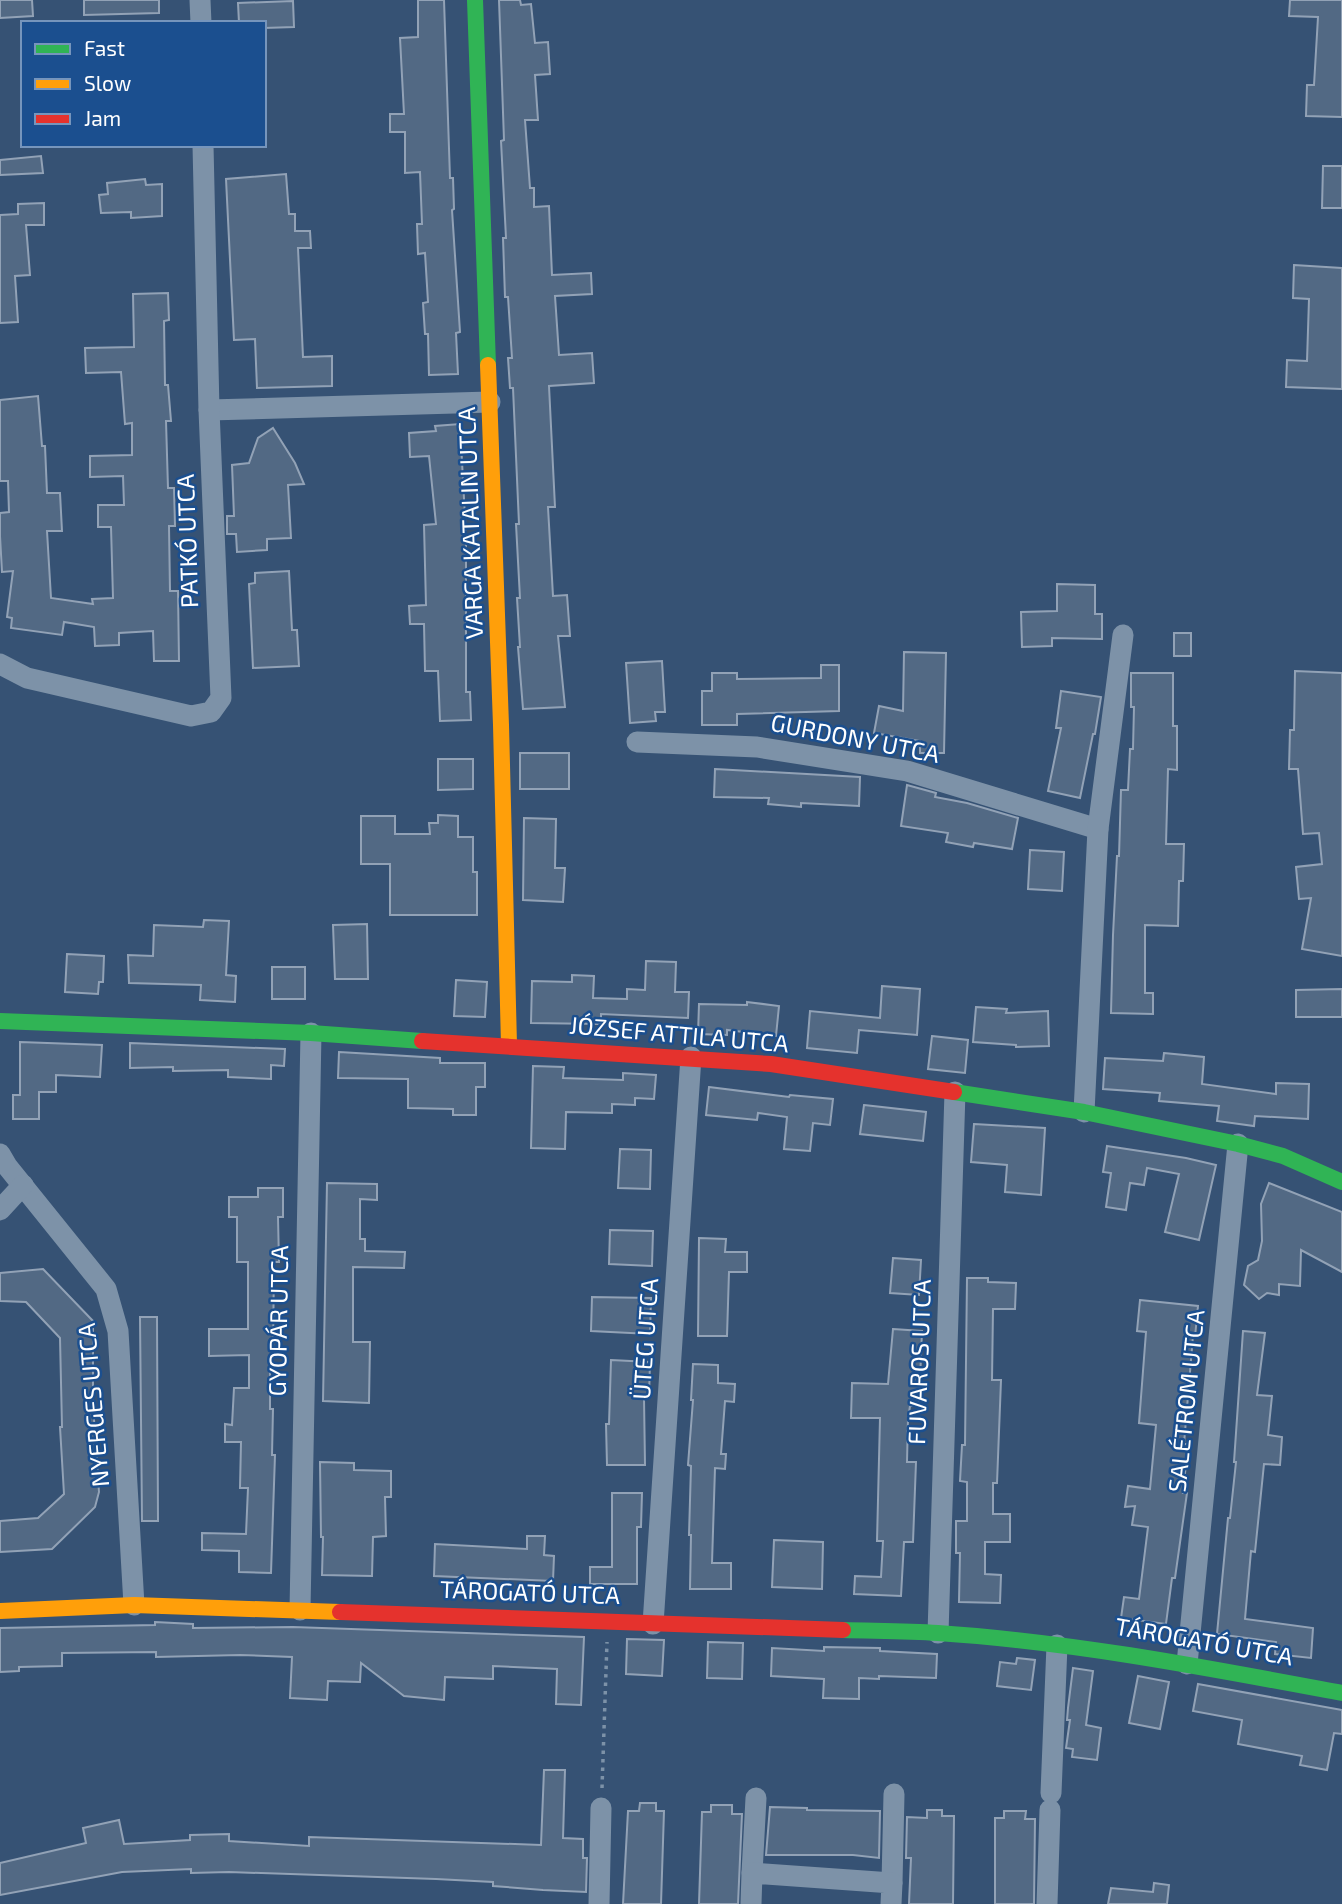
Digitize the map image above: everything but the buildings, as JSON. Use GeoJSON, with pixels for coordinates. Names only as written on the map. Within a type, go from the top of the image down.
{"type":"FeatureCollection","features":[{"type":"Feature","properties":{"kind":"street"},"geometry":{"type":"LineString","coordinates":[[200,0],[201,21]]}},
{"type":"Feature","properties":{"kind":"street","name":"VARGA KATALIN UTCA"},"geometry":{"type":"LineString","coordinates":[[475,0],[509,1045]]}},
{"type":"Feature","properties":{"kind":"street","name":"PATKÓ UTCA"},"geometry":{"type":"LineString","coordinates":[[0,664],[27,678],[191,716],[211,712],[221,698],[209,410],[203,147]]}},
{"type":"Feature","properties":{"kind":"street"},"geometry":{"type":"LineString","coordinates":[[209,410],[490,402]]}},
{"type":"Feature","properties":{"kind":"street"},"geometry":{"type":"LineString","coordinates":[[1084,1112],[1098,829],[1123,635]]}},
{"type":"Feature","properties":{"kind":"street","name":"GURDONY UTCA"},"geometry":{"type":"LineString","coordinates":[[637,742],[757,747],[907,771],[1098,829]]}},
{"type":"Feature","properties":{"kind":"street","name":"JÓZSEF ATTILA UTCA"},"geometry":{"type":"LineString","coordinates":[[0,1021],[311,1033],[771,1064],[1084,1112],[1283,1156],[1342,1182]]}},
{"type":"Feature","properties":{"kind":"street","name":"GYOPÁR UTCA"},"geometry":{"type":"LineString","coordinates":[[300,1610],[311,1033]]}},
{"type":"Feature","properties":{"kind":"street","name":"ÜTEG UTCA"},"geometry":{"type":"LineString","coordinates":[[653,1624],[691,1057]]}},
{"type":"Feature","properties":{"kind":"street","name":"FUVAROS UTCA"},"geometry":{"type":"LineString","coordinates":[[938,1633],[955,1092]]}},
{"type":"Feature","properties":{"kind":"street","name":"SALÉTROM UTCA"},"geometry":{"type":"LineString","coordinates":[[1187,1664],[1238,1144]]}},
{"type":"Feature","properties":{"kind":"street","name":"NYERGES UTCA"},"geometry":{"type":"LineString","coordinates":[[0,1154],[106,1289],[118,1331],[134,1605]]}},
{"type":"Feature","properties":{"kind":"street"},"geometry":{"type":"LineString","coordinates":[[0,1210],[23,1185]]}},
{"type":"Feature","properties":{"kind":"street","name":"TÁROGATÓ UTCA"},"geometry":{"type":"LineString","coordinates":[[0,1611],[134,1605],[938,1633],[1056,1645],[1187,1664],[1342,1693]]}},
{"type":"Feature","properties":{"kind":"street"},"geometry":{"type":"LineString","coordinates":[[1047,1904],[1056,1645]]}},
{"type":"Feature","properties":{"kind":"street"},"geometry":{"type":"LineString","coordinates":[[752,1873],[892,1894],[894,1794]]}},
{"type":"Feature","properties":{"kind":"street"},"geometry":{"type":"LineString","coordinates":[[751,1904],[756,1798]]}},
{"type":"Feature","properties":{"kind":"street"},"geometry":{"type":"LineString","coordinates":[[599,1904],[601,1808]]}},
{"type":"Feature","properties":{"kind":"path"},"geometry":{"type":"LineString","coordinates":[[601,1808],[608,1622]]}},
{"type":"Feature","properties":{"kind":"traffic: fast"},"geometry":{"type":"LineString","coordinates":[[475,0],[488,365]]}},
{"type":"Feature","properties":{"kind":"traffic: fast"},"geometry":{"type":"LineString","coordinates":[[0,1021],[311,1033],[422,1041]]}},
{"type":"Feature","properties":{"kind":"traffic: fast"},"geometry":{"type":"LineString","coordinates":[[954,1092],[1084,1112],[1238,1144],[1283,1156],[1342,1182]]}},
{"type":"Feature","properties":{"kind":"traffic: fast"},"geometry":{"type":"LineString","coordinates":[[843,1630],[938,1633],[1040,1643],[1141,1657],[1342,1693]]}},
{"type":"Feature","properties":{"kind":"traffic: slow"},"geometry":{"type":"LineString","coordinates":[[488,365],[509,1045]]}},
{"type":"Feature","properties":{"kind":"traffic: slow"},"geometry":{"type":"LineString","coordinates":[[0,1611],[134,1605],[340,1612]]}},
{"type":"Feature","properties":{"kind":"traffic: jam"},"geometry":{"type":"LineString","coordinates":[[422,1041],[771,1064],[954,1092]]}},
{"type":"Feature","properties":{"kind":"traffic: jam"},"geometry":{"type":"LineString","coordinates":[[340,1612],[843,1630]]}}]}
